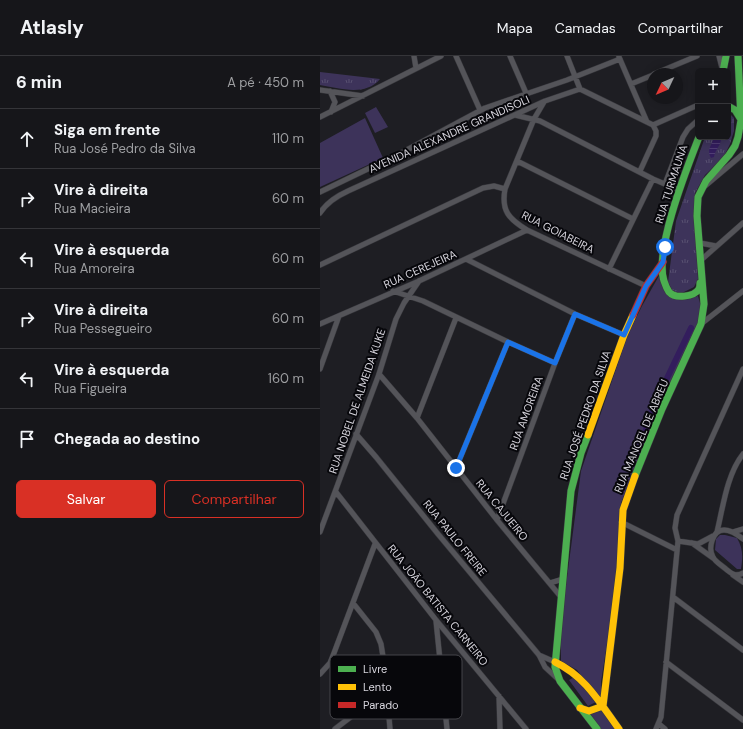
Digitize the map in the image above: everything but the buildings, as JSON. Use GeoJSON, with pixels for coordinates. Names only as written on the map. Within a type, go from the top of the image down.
{"type":"FeatureCollection","features":[{"type":"Feature","properties":{"kind":"main road"},"geometry":{"type":"LineString","coordinates":[[724,68],[726,56]]}},
{"type":"Feature","properties":{"kind":"main road"},"geometry":{"type":"LineString","coordinates":[[701,189],[706,181],[729,156],[735,146],[742,126],[738,56]]}},
{"type":"Feature","properties":{"kind":"main road"},"geometry":{"type":"LineString","coordinates":[[731,108],[735,110],[742,126]]}},
{"type":"Feature","properties":{"kind":"main road","name":"RUA TURMAUNA"},"geometry":{"type":"LineString","coordinates":[[698,140],[669,222],[663,262],[663,278],[665,286],[669,292],[676,296],[692,295],[699,289],[702,275]]}},
{"type":"Feature","properties":{"kind":"main road","name":"RUA MANOEL DE ABREU"},"geometry":{"type":"LineString","coordinates":[[603,706],[620,568],[621,522],[623,510],[631,486],[667,399],[702,324],[704,304],[697,206],[701,189]]}},
{"type":"Feature","properties":{"kind":"main road","name":"RUA JOSÉ PEDRO DA SILVA"},"geometry":{"type":"LineString","coordinates":[[560,681],[556,672],[555,662],[572,486],[581,454],[624,335],[646,286],[663,262]]}},
{"type":"Feature","properties":{"kind":"main road","name":"RUA PAULO FREIRE"},"geometry":{"type":"LineString","coordinates":[[555,662],[573,671],[581,679],[603,706],[618,729]]}},
{"type":"Feature","properties":{"kind":"main road"},"geometry":{"type":"LineString","coordinates":[[560,681],[563,673],[573,671]]}},
{"type":"Feature","properties":{"kind":"main road","name":"RUA PAULO FREIRE"},"geometry":{"type":"LineString","coordinates":[[560,681],[597,729]]}},
{"type":"Feature","properties":{"kind":"main road"},"geometry":{"type":"LineString","coordinates":[[580,708],[589,711],[603,706]]}},
{"type":"Feature","properties":{"kind":"street"},"geometry":{"type":"LineString","coordinates":[[414,56],[416,68]]}},
{"type":"Feature","properties":{"kind":"street"},"geometry":{"type":"LineString","coordinates":[[320,117],[441,56]]}},
{"type":"Feature","properties":{"kind":"street"},"geometry":{"type":"LineString","coordinates":[[456,56],[480,110]]}},
{"type":"Feature","properties":{"kind":"street"},"geometry":{"type":"LineString","coordinates":[[510,56],[526,93]]}},
{"type":"Feature","properties":{"kind":"street"},"geometry":{"type":"LineString","coordinates":[[567,56],[580,89],[653,125],[656,131],[656,136],[640,171]]}},
{"type":"Feature","properties":{"kind":"street"},"geometry":{"type":"LineString","coordinates":[[668,68],[697,56]]}},
{"type":"Feature","properties":{"kind":"street"},"geometry":{"type":"LineString","coordinates":[[719,56],[722,68]]}},
{"type":"Feature","properties":{"kind":"street"},"geometry":{"type":"LineString","coordinates":[[619,58],[648,122]]}},
{"type":"Feature","properties":{"kind":"street","name":"AVENIDA ALEXANDRE GRANDISOLI"},"geometry":{"type":"LineString","coordinates":[[320,192],[403,152],[480,110],[576,76],[619,58]]}},
{"type":"Feature","properties":{"kind":"street"},"geometry":{"type":"LineString","coordinates":[[631,84],[647,77]]}},
{"type":"Feature","properties":{"kind":"street","name":"AVENIDA ALEXANDRE GRANDISOLI"},"geometry":{"type":"LineString","coordinates":[[320,213],[334,198],[515,115],[580,89]]}},
{"type":"Feature","properties":{"kind":"street"},"geometry":{"type":"LineString","coordinates":[[320,90],[364,96]]}},
{"type":"Feature","properties":{"kind":"street"},"geometry":{"type":"LineString","coordinates":[[330,91],[335,102],[330,112]]}},
{"type":"Feature","properties":{"kind":"street","name":"RUA GOIABEIRA"},"geometry":{"type":"LineString","coordinates":[[545,102],[534,119],[505,189],[503,200],[504,208],[515,223],[527,230],[646,286]]}},
{"type":"Feature","properties":{"kind":"street"},"geometry":{"type":"LineString","coordinates":[[653,125],[695,107]]}},
{"type":"Feature","properties":{"kind":"street"},"geometry":{"type":"LineString","coordinates":[[515,115],[534,119],[640,171],[653,179],[679,190]]}},
{"type":"Feature","properties":{"kind":"street","name":"RUA TURMAUNA"},"geometry":{"type":"LineString","coordinates":[[665,184],[683,137],[688,129],[695,123]]}},
{"type":"Feature","properties":{"kind":"street"},"geometry":{"type":"LineString","coordinates":[[701,189],[743,154]]}},
{"type":"Feature","properties":{"kind":"street"},"geometry":{"type":"LineString","coordinates":[[517,161],[633,219]]}},
{"type":"Feature","properties":{"kind":"street"},"geometry":{"type":"LineString","coordinates":[[609,269],[653,179]]}},
{"type":"Feature","properties":{"kind":"street"},"geometry":{"type":"LineString","coordinates":[[320,264],[483,188],[494,186],[505,189]]}},
{"type":"Feature","properties":{"kind":"street"},"geometry":{"type":"LineString","coordinates":[[701,260],[743,223]]}},
{"type":"Feature","properties":{"kind":"street","name":"RUA CEREJEIRA"},"geometry":{"type":"LineString","coordinates":[[320,324],[419,281],[527,230]]}},
{"type":"Feature","properties":{"kind":"street"},"geometry":{"type":"LineString","coordinates":[[700,243],[716,246]]}},
{"type":"Feature","properties":{"kind":"street"},"geometry":{"type":"LineString","coordinates":[[466,259],[575,314],[624,335]]}},
{"type":"Feature","properties":{"kind":"street","name":"RUA NOBEL DE ALMEIDA KUKE"},"geometry":{"type":"LineString","coordinates":[[320,532],[336,492],[396,319],[419,281]]}},
{"type":"Feature","properties":{"kind":"street"},"geometry":{"type":"LineString","coordinates":[[393,291],[424,301],[456,318],[555,363]]}},
{"type":"Feature","properties":{"kind":"street"},"geometry":{"type":"LineString","coordinates":[[702,324],[743,291]]}},
{"type":"Feature","properties":{"kind":"street","name":"RUA AMOREIRA"},"geometry":{"type":"LineString","coordinates":[[497,520],[555,363],[575,314]]}},
{"type":"Feature","properties":{"kind":"street"},"geometry":{"type":"LineString","coordinates":[[320,369],[340,316]]}},
{"type":"Feature","properties":{"kind":"street"},"geometry":{"type":"LineString","coordinates":[[417,418],[456,318]]}},
{"type":"Feature","properties":{"kind":"street"},"geometry":{"type":"LineString","coordinates":[[456,468],[508,342]]}},
{"type":"Feature","properties":{"kind":"street"},"geometry":{"type":"LineString","coordinates":[[665,729],[657,727],[661,717],[673,596],[678,541],[675,528],[677,515],[743,369]]}},
{"type":"Feature","properties":{"kind":"street","name":"RUA CAJUEIRO"},"geometry":{"type":"LineString","coordinates":[[378,374],[417,418],[497,520],[561,597]]}},
{"type":"Feature","properties":{"kind":"street","name":"RUA PAULO FREIRE"},"geometry":{"type":"LineString","coordinates":[[356,434],[539,655],[545,666],[560,681]]}},
{"type":"Feature","properties":{"kind":"street"},"geometry":{"type":"LineString","coordinates":[[713,558],[711,548],[732,475],[736,463],[743,454]]}},
{"type":"Feature","properties":{"kind":"street","name":"RUA JOÃO BATISTA CARNEIRO"},"geometry":{"type":"LineString","coordinates":[[336,492],[375,544],[526,729]]}},
{"type":"Feature","properties":{"kind":"street"},"geometry":{"type":"LineString","coordinates":[[621,522],[677,550]]}},
{"type":"Feature","properties":{"kind":"street"},"geometry":{"type":"LineString","coordinates":[[733,532],[743,529]]}},
{"type":"Feature","properties":{"kind":"street"},"geometry":{"type":"LineString","coordinates":[[678,541],[701,543],[723,530],[733,532],[743,539]]}},
{"type":"Feature","properties":{"kind":"street"},"geometry":{"type":"LineString","coordinates":[[692,543],[743,582]]}},
{"type":"Feature","properties":{"kind":"street"},"geometry":{"type":"LineString","coordinates":[[333,655],[375,544]]}},
{"type":"Feature","properties":{"kind":"street"},"geometry":{"type":"LineString","coordinates":[[733,575],[743,573]]}},
{"type":"Feature","properties":{"kind":"street"},"geometry":{"type":"LineString","coordinates":[[550,583],[563,579]]}},
{"type":"Feature","properties":{"kind":"street"},"geometry":{"type":"LineString","coordinates":[[673,596],[743,650]]}},
{"type":"Feature","properties":{"kind":"street"},"geometry":{"type":"LineString","coordinates":[[353,604],[376,632],[381,644],[383,655]]}},
{"type":"Feature","properties":{"kind":"street"},"geometry":{"type":"LineString","coordinates":[[436,620],[439,655]]}},
{"type":"Feature","properties":{"kind":"street","name":"RUA PAULO FREIRE"},"geometry":{"type":"LineString","coordinates":[[539,655],[555,662]]}},
{"type":"Feature","properties":{"kind":"street"},"geometry":{"type":"LineString","coordinates":[[666,662],[743,720]]}},
{"type":"Feature","properties":{"kind":"street"},"geometry":{"type":"LineString","coordinates":[[320,674],[330,663]]}},
{"type":"Feature","properties":{"kind":"street"},"geometry":{"type":"LineString","coordinates":[[499,696],[500,729]]}},
{"type":"Feature","properties":{"kind":"street"},"geometry":{"type":"LineString","coordinates":[[335,729],[348,719]]}},
{"type":"Feature","properties":{"kind":"street"},"geometry":{"type":"LineString","coordinates":[[389,719],[390,729]]}},
{"type":"Feature","properties":{"kind":"street"},"geometry":{"type":"LineString","coordinates":[[445,719],[446,729]]}},
{"type":"Feature","properties":{"kind":"green space"},"geometry":{"type":"Polygon","coordinates":[[[320,72],[380,79],[374,85],[367,88],[359,90],[343,89],[320,85],[320,72]]]}},
{"type":"Feature","properties":{"kind":"green space"},"geometry":{"type":"Polygon","coordinates":[[[376,107],[388,127],[375,133],[365,113],[376,107]]]}},
{"type":"Feature","properties":{"kind":"green space"},"geometry":{"type":"Polygon","coordinates":[[[731,115],[734,118],[734,131],[730,144],[723,158],[705,175],[695,193],[695,228],[698,279],[694,287],[680,294],[672,290],[668,282],[676,221],[704,140],[731,140],[731,115]]]}},
{"type":"Feature","properties":{"kind":"green space"},"geometry":{"type":"Polygon","coordinates":[[[365,118],[383,158],[320,187],[320,143],[365,118]]]}},
{"type":"Feature","properties":{"kind":"green space"},"geometry":{"type":"Polygon","coordinates":[[[660,274],[664,287],[684,299],[698,296],[700,303],[700,318],[621,503],[617,580],[601,682],[601,702],[577,670],[561,661],[561,633],[565,593],[581,471],[628,334],[660,274]]]}},
{"type":"Feature","properties":{"kind":"green space"},"geometry":{"type":"Polygon","coordinates":[[[720,535],[737,538],[742,553],[741,569],[737,569],[715,550],[716,539],[720,535]]]}},
{"type":"Feature","properties":{"kind":"green space"},"geometry":{"type":"Polygon","coordinates":[[[576,676],[596,702],[588,706],[569,680],[576,676]]]}},
{"type":"Feature","properties":{"kind":"green space"},"geometry":{"type":"Polygon","coordinates":[[[601,709],[616,729],[601,729],[590,714],[601,709]]]}},
{"type":"Feature","properties":{"kind":"shaded area"},"geometry":{"type":"Polygon","coordinates":[[[713,140],[721,140],[714,157],[711,158],[709,150],[713,140]]]}},
{"type":"Feature","properties":{"kind":"waterway"},"geometry":{"type":"LineString","coordinates":[[646,429],[658,397],[691,328]]}},
{"type":"Feature","properties":{"kind":"traffic: fast"},"geometry":{"type":"LineString","coordinates":[[724,68],[726,56]]}},
{"type":"Feature","properties":{"kind":"traffic: fast"},"geometry":{"type":"LineString","coordinates":[[635,476],[662,409],[701,324],[704,304],[697,216],[698,197],[706,181],[729,155],[735,146],[738,137],[741,120],[738,56]]}},
{"type":"Feature","properties":{"kind":"traffic: fast"},"geometry":{"type":"LineString","coordinates":[[731,108],[735,110],[740,118]]}},
{"type":"Feature","properties":{"kind":"traffic: fast"},"geometry":{"type":"LineString","coordinates":[[698,140],[673,209],[664,250],[662,267],[664,282],[668,291],[676,296],[684,296],[697,292],[700,287],[700,283]]}},
{"type":"Feature","properties":{"kind":"traffic: fast"},"geometry":{"type":"LineString","coordinates":[[588,435],[581,453],[571,491],[555,667],[560,681],[597,729]]}},
{"type":"Feature","properties":{"kind":"traffic: slow"},"geometry":{"type":"LineString","coordinates":[[588,435],[624,335],[633,315]]}},
{"type":"Feature","properties":{"kind":"traffic: slow"},"geometry":{"type":"LineString","coordinates":[[580,708],[589,711],[603,706],[620,568],[623,510],[635,476]]}},
{"type":"Feature","properties":{"kind":"traffic: slow"},"geometry":{"type":"LineString","coordinates":[[555,662],[566,668],[583,682],[619,729]]}},
{"type":"Feature","properties":{"kind":"traffic: jam"},"geometry":{"type":"LineString","coordinates":[[633,315],[646,286],[663,262]]}},
{"type":"Feature","properties":{"kind":"route"},"geometry":{"type":"LineString","coordinates":[[456,468],[508,342],[555,363],[575,314],[624,335],[646,286],[663,262],[665,247]]}}]}
